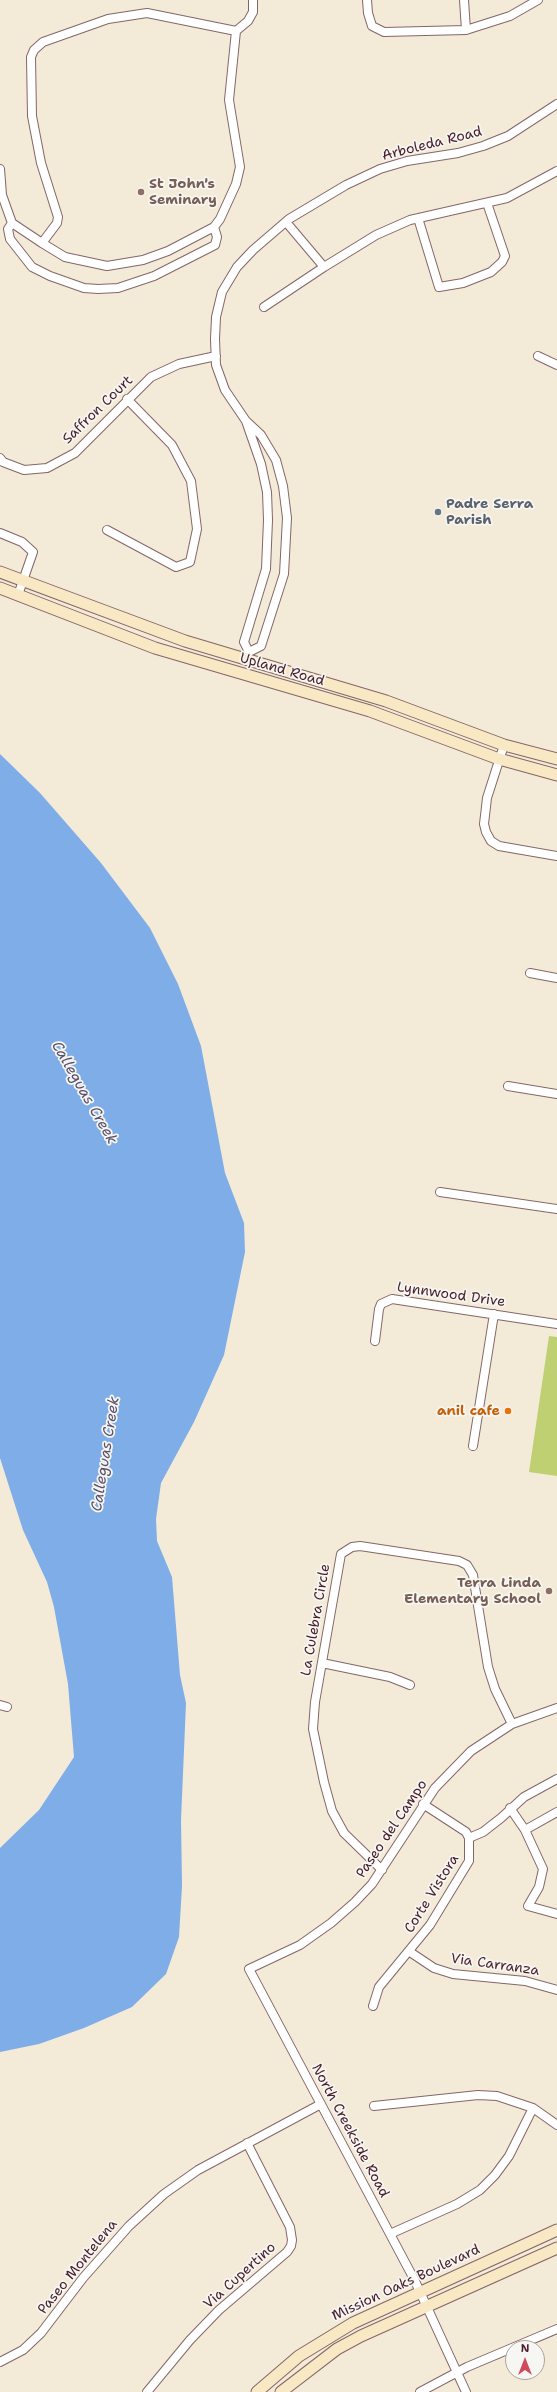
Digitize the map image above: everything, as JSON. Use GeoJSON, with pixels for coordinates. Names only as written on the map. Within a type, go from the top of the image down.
{"type":"FeatureCollection","features":[{"type":"Feature","properties":{"kind":"main road","name":"Upland Road"},"geometry":{"type":"LineString","coordinates":[[0,572],[185,641],[386,701],[504,745],[557,759]]}},
{"type":"Feature","properties":{"kind":"main road","name":"Upland Road"},"geometry":{"type":"LineString","coordinates":[[0,588],[155,648],[370,712],[500,759],[557,775]]}},
{"type":"Feature","properties":{"kind":"main road","name":"Mission Oaks Boulevard"},"geometry":{"type":"LineString","coordinates":[[257,2392],[299,2356],[360,2319],[557,2230]]}},
{"type":"Feature","properties":{"kind":"main road","name":"Mission Oaks Boulevard"},"geometry":{"type":"LineString","coordinates":[[281,2392],[337,2349],[427,2305],[557,2248]]}},
{"type":"Feature","properties":{"kind":"street"},"geometry":{"type":"LineString","coordinates":[[0,168],[1,195],[12,223],[65,257],[107,266],[143,260],[168,251],[214,227],[220,220],[236,184],[240,166],[229,100],[236,31],[248,21],[253,12],[253,0]]}},
{"type":"Feature","properties":{"kind":"street"},"geometry":{"type":"LineString","coordinates":[[367,0],[369,19],[372,26],[380,31],[466,30],[510,16],[534,1]]}},
{"type":"Feature","properties":{"kind":"street"},"geometry":{"type":"LineString","coordinates":[[464,0],[466,30]]}},
{"type":"Feature","properties":{"kind":"street"},"geometry":{"type":"LineString","coordinates":[[42,243],[57,223],[58,217],[41,163],[32,116],[31,57],[34,50],[43,42],[108,19],[134,14],[160,14],[236,31]]}},
{"type":"Feature","properties":{"kind":"street","name":"Arboleda Road"},"geometry":{"type":"LineString","coordinates":[[246,421],[261,464],[267,492],[268,520],[266,569],[244,642],[249,652],[261,646],[284,574],[287,518],[283,486],[276,460],[261,435],[246,421],[224,390],[216,365],[216,317],[222,292],[237,267],[253,250],[286,222],[346,185],[380,169],[407,161],[483,146],[508,136],[557,104]]}},
{"type":"Feature","properties":{"kind":"street"},"geometry":{"type":"LineString","coordinates":[[264,307],[324,267],[376,235],[418,218],[507,198],[557,171]]}},
{"type":"Feature","properties":{"kind":"street"},"geometry":{"type":"LineString","coordinates":[[418,218],[439,287],[463,283],[491,272],[502,262],[504,256],[487,202]]}},
{"type":"Feature","properties":{"kind":"street"},"geometry":{"type":"LineString","coordinates":[[286,222],[324,267]]}},
{"type":"Feature","properties":{"kind":"street"},"geometry":{"type":"LineString","coordinates":[[12,223],[8,229],[10,239],[32,267],[50,276],[84,288],[98,289],[118,288],[154,276],[215,245],[218,236],[214,227]]}},
{"type":"Feature","properties":{"kind":"street","name":"Saffron Court"},"geometry":{"type":"LineString","coordinates":[[0,458],[3,462],[24,470],[47,468],[75,452],[151,377],[179,364],[216,356]]}},
{"type":"Feature","properties":{"kind":"street"},"geometry":{"type":"LineString","coordinates":[[538,356],[557,365]]}},
{"type":"Feature","properties":{"kind":"street"},"geometry":{"type":"LineString","coordinates":[[107,530],[176,567],[190,562],[197,529],[191,481],[172,445],[127,399]]}},
{"type":"Feature","properties":{"kind":"street"},"geometry":{"type":"LineString","coordinates":[[0,533],[22,542],[31,548],[33,552],[18,595]]}},
{"type":"Feature","properties":{"kind":"street"},"geometry":{"type":"LineString","coordinates":[[504,745],[485,810],[484,824],[491,841],[500,846],[557,856]]}},
{"type":"Feature","properties":{"kind":"street"},"geometry":{"type":"LineString","coordinates":[[530,973],[557,978]]}},
{"type":"Feature","properties":{"kind":"street"},"geometry":{"type":"LineString","coordinates":[[508,1086],[557,1094]]}},
{"type":"Feature","properties":{"kind":"street"},"geometry":{"type":"LineString","coordinates":[[440,1192],[557,1209]]}},
{"type":"Feature","properties":{"kind":"street","name":"Lynnwood Drive"},"geometry":{"type":"LineString","coordinates":[[375,1342],[379,1309],[381,1304],[392,1298],[557,1324]]}},
{"type":"Feature","properties":{"kind":"street"},"geometry":{"type":"LineString","coordinates":[[473,1446],[494,1314]]}},
{"type":"Feature","properties":{"kind":"street","name":"La Culebra Circle"},"geometry":{"type":"LineString","coordinates":[[382,1870],[344,1833],[330,1804],[313,1729],[315,1702],[339,1560],[345,1550],[360,1546],[459,1561],[467,1564],[473,1575],[488,1667],[495,1689],[512,1724]]}},
{"type":"Feature","properties":{"kind":"street"},"geometry":{"type":"LineString","coordinates":[[322,1663],[390,1677],[410,1685]]}},
{"type":"Feature","properties":{"kind":"street","name":"Paseo del Campo"},"geometry":{"type":"LineString","coordinates":[[249,1969],[300,1945],[331,1923],[372,1884],[423,1804],[457,1763],[488,1738],[512,1724],[557,1708]]}},
{"type":"Feature","properties":{"kind":"street"},"geometry":{"type":"LineString","coordinates":[[423,1804],[455,1823],[466,1832],[469,1838],[483,1832],[524,1797],[557,1780]]}},
{"type":"Feature","properties":{"kind":"street"},"geometry":{"type":"LineString","coordinates":[[510,1808],[525,1830],[543,1869],[543,1877],[539,1887],[528,1906],[557,1914]]}},
{"type":"Feature","properties":{"kind":"street"},"geometry":{"type":"LineString","coordinates":[[525,1830],[557,1812]]}},
{"type":"Feature","properties":{"kind":"street","name":"Corte Vistora"},"geometry":{"type":"LineString","coordinates":[[373,2006],[379,1987],[410,1952],[430,1925],[469,1861],[469,1838]]}},
{"type":"Feature","properties":{"kind":"street","name":"Via Carranza"},"geometry":{"type":"LineString","coordinates":[[410,1952],[434,1968],[453,1974],[524,1981],[557,1990]]}},
{"type":"Feature","properties":{"kind":"street","name":"North Creekside Road"},"geometry":{"type":"LineString","coordinates":[[249,1969],[420,2291],[466,2392]]}},
{"type":"Feature","properties":{"kind":"street"},"geometry":{"type":"LineString","coordinates":[[374,2106],[478,2095],[497,2096],[533,2108],[557,2125]]}},
{"type":"Feature","properties":{"kind":"street","name":"Paseo Montelena"},"geometry":{"type":"LineString","coordinates":[[0,2362],[23,2350],[41,2333],[83,2278],[129,2226],[164,2194],[198,2170],[321,2104]]}},
{"type":"Feature","properties":{"kind":"street"},"geometry":{"type":"LineString","coordinates":[[390,2234],[457,2204],[480,2190],[496,2175],[509,2156],[533,2108]]}},
{"type":"Feature","properties":{"kind":"street","name":"Via Cupertino"},"geometry":{"type":"LineString","coordinates":[[147,2392],[190,2340],[219,2310],[287,2252],[291,2246],[292,2240],[290,2227],[247,2144]]}},
{"type":"Feature","properties":{"kind":"street"},"geometry":{"type":"LineString","coordinates":[[420,2392],[457,2372],[557,2329]]}},
{"type":"Feature","properties":{"kind":"green space"},"geometry":{"type":"Polygon","coordinates":[[[549,1336],[557,1337],[557,1476],[529,1472],[549,1336]]]}},
{"type":"Feature","properties":{"kind":"water","name":"Calleguas Creek"},"geometry":{"type":"Polygon","coordinates":[[[0,754],[40,793],[101,863],[150,928],[178,984],[201,1046],[225,1173],[244,1223],[245,1252],[224,1355],[194,1422],[161,1483],[156,1519],[157,1541],[172,1577],[180,1675],[186,1703],[181,1820],[182,1886],[179,1937],[166,1974],[132,2007],[84,2028],[39,2044],[0,2052],[0,1848],[39,1810],[74,1757],[68,1684],[54,1607],[47,1582],[23,1530],[0,1458],[0,754]]]}},
{"type":"Feature","properties":{"kind":"place","name":"St John's Seminary"},"geometry":{"type":"Point","coordinates":[141,192]}},
{"type":"Feature","properties":{"kind":"place","name":"Padre Serra Parish"},"geometry":{"type":"Point","coordinates":[438,512]}},
{"type":"Feature","properties":{"kind":"place","name":"anil cafe"},"geometry":{"type":"Point","coordinates":[508,1411]}},
{"type":"Feature","properties":{"kind":"place","name":"Terra Linda Elementary School"},"geometry":{"type":"Point","coordinates":[549,1591]}}]}
